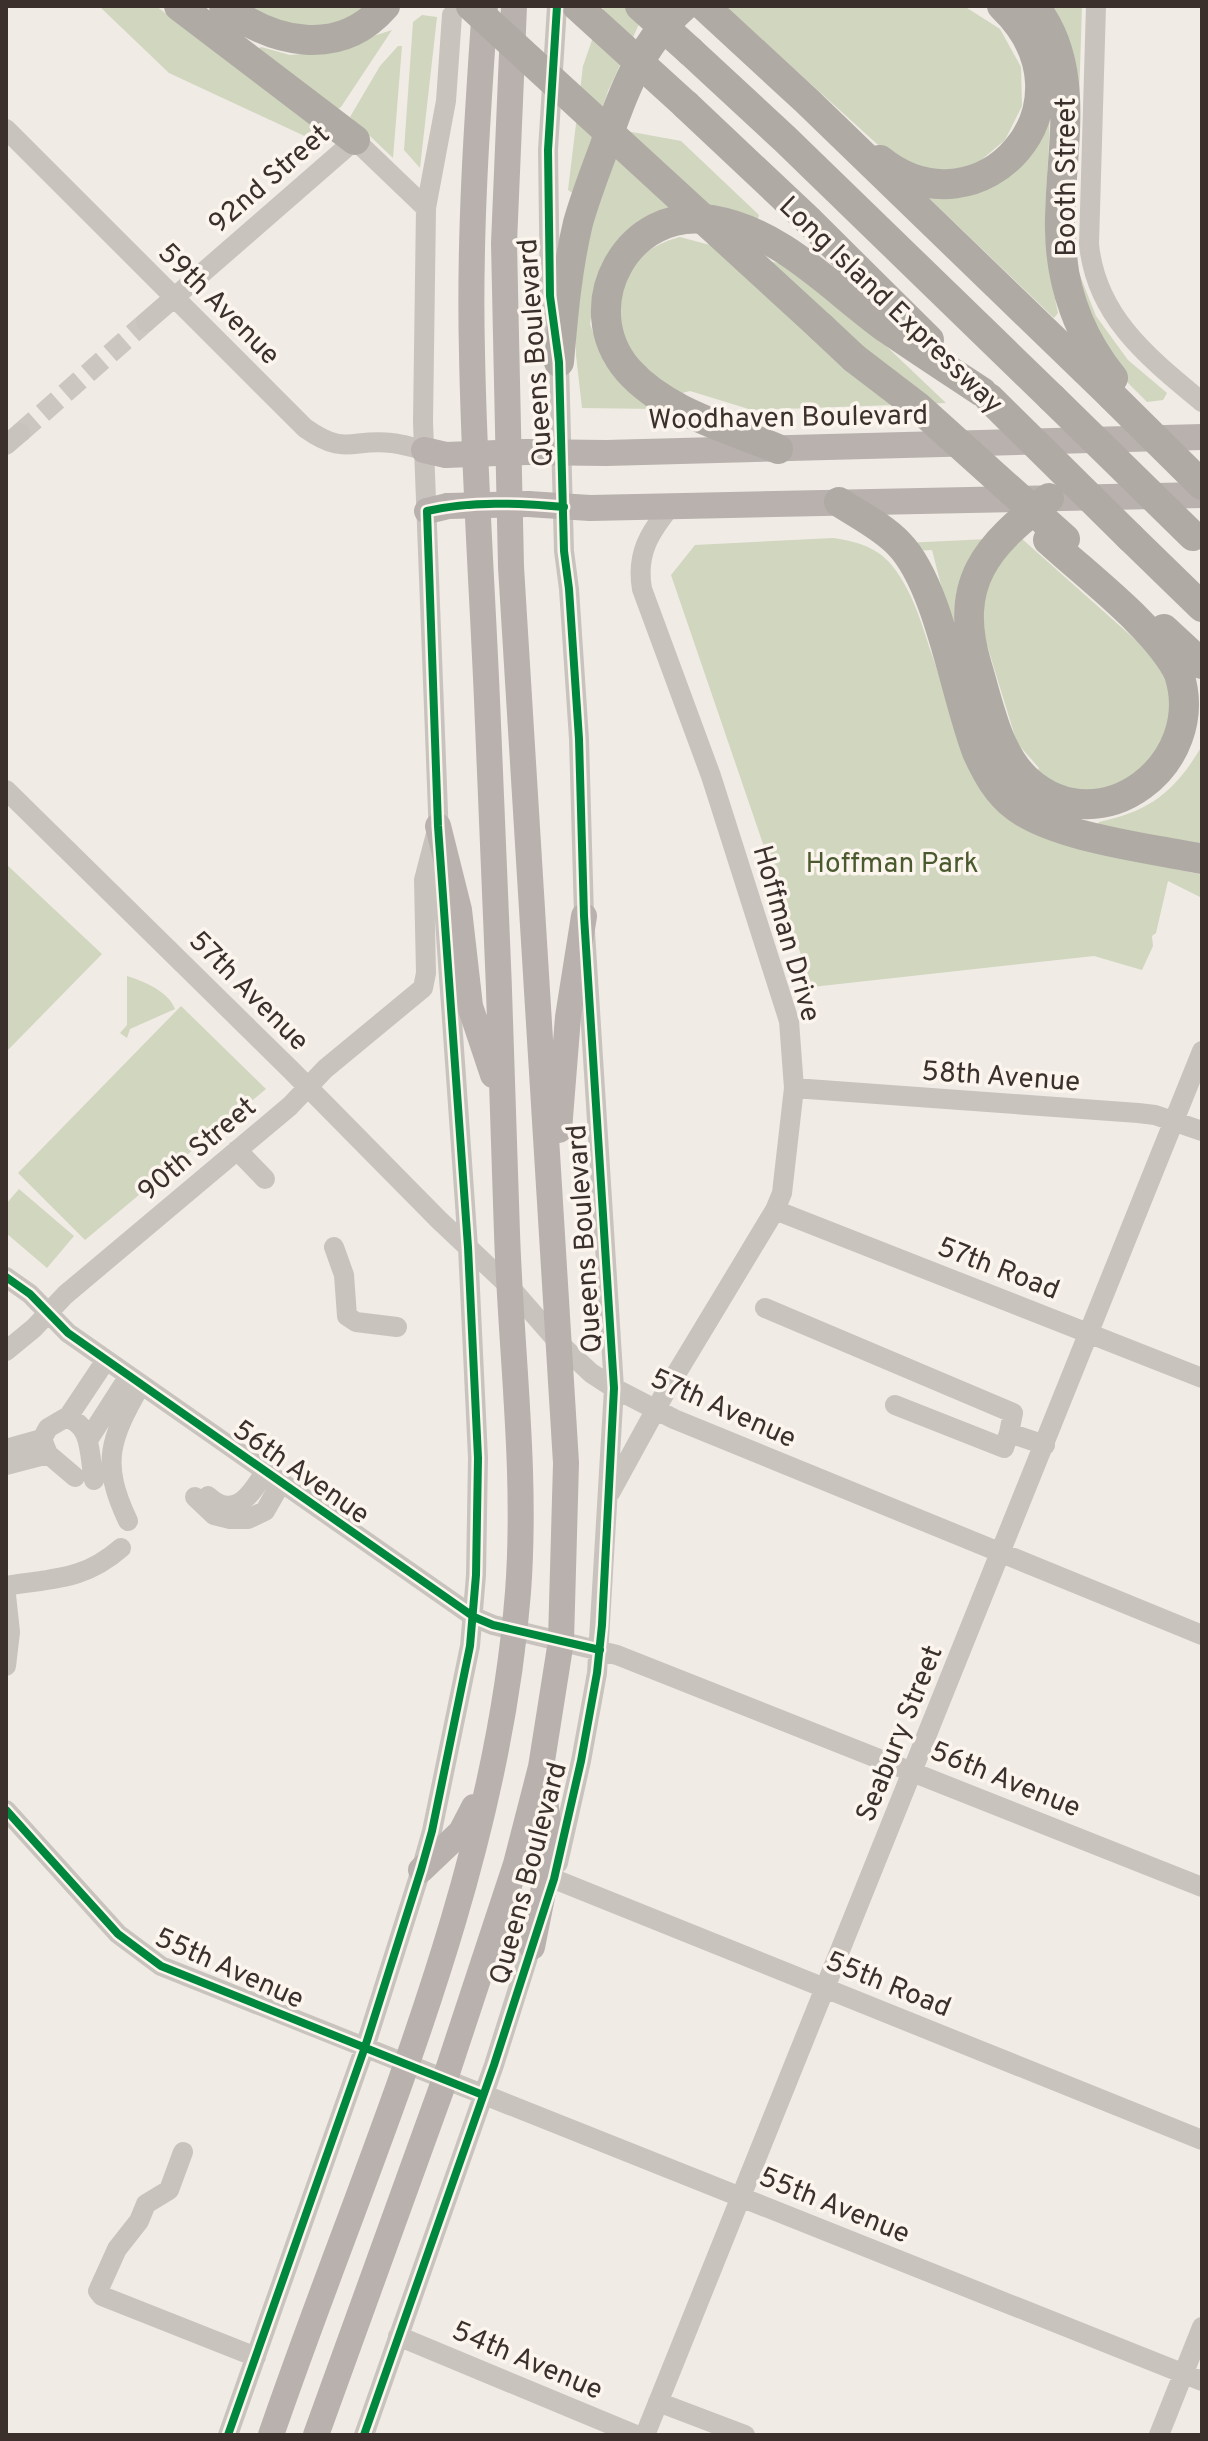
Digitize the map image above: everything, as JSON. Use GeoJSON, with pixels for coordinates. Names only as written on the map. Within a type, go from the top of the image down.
{"type":"FeatureCollection","features":[{"type":"Feature","properties":{"kind":"highway"},"geometry":{"type":"LineString","coordinates":[[179,6],[355,140]]}},
{"type":"Feature","properties":{"kind":"highway"},"geometry":{"type":"LineString","coordinates":[[224,6],[251,25],[269,33],[302,40],[336,37],[351,31],[374,18],[385,6]]}},
{"type":"Feature","properties":{"kind":"highway","name":"Long Island Expressway"},"geometry":{"type":"LineString","coordinates":[[577,6],[807,219],[1202,607]]}},
{"type":"Feature","properties":{"kind":"highway","name":"Long Island Expressway"},"geometry":{"type":"LineString","coordinates":[[640,6],[785,139],[1198,540]]}},
{"type":"Feature","properties":{"kind":"highway"},"geometry":{"type":"LineString","coordinates":[[559,362],[565,293],[579,222],[622,93],[658,31],[684,6]]}},
{"type":"Feature","properties":{"kind":"highway"},"geometry":{"type":"LineString","coordinates":[[704,6],[1202,470]]}},
{"type":"Feature","properties":{"kind":"highway"},"geometry":{"type":"LineString","coordinates":[[807,101],[883,163],[908,178],[943,184],[961,183],[992,170],[1018,148],[1028,134],[1040,97],[1041,78],[1032,45],[1002,6]]}},
{"type":"Feature","properties":{"kind":"highway"},"geometry":{"type":"LineString","coordinates":[[1034,6],[1053,36],[1063,71],[1060,232],[1068,294],[1091,348],[1119,395],[1202,485]]}},
{"type":"Feature","properties":{"kind":"highway"},"geometry":{"type":"LineString","coordinates":[[462,11],[854,358],[918,407],[1056,540],[1155,637],[1171,658],[1184,686],[1186,727],[1177,753],[1159,775],[1147,785],[1109,804],[1093,805],[1059,799],[1028,781],[1017,768],[999,738],[971,640],[970,599],[981,564],[1004,533],[1049,498]]}},
{"type":"Feature","properties":{"kind":"highway"},"geometry":{"type":"LineString","coordinates":[[778,449],[666,401],[638,380],[618,357],[607,326],[606,294],[619,262],[653,229],[668,222],[696,218],[732,225],[752,233],[804,262],[884,326],[986,395]]}},
{"type":"Feature","properties":{"kind":"highway"},"geometry":{"type":"LineString","coordinates":[[839,502],[899,544],[919,572],[972,741],[984,768],[1004,797],[1031,817],[1063,830],[1202,859]]}},
{"type":"Feature","properties":{"kind":"highway"},"geometry":{"type":"LineString","coordinates":[[1056,540],[1202,664]]}},
{"type":"Feature","properties":{"kind":"main road","name":"Queens Boulevard"},"geometry":{"type":"LineString","coordinates":[[271,2435],[448,1941],[491,1776],[518,1590],[520,1459],[502,1103],[472,351],[475,141],[485,6]]}},
{"type":"Feature","properties":{"kind":"main road","name":"Queens Boulevard"},"geometry":{"type":"LineString","coordinates":[[316,2435],[445,2079],[516,1864],[541,1767],[561,1641],[566,1463],[511,567],[504,243],[514,6]]}},
{"type":"Feature","properties":{"kind":"main road","name":"Woodhaven Boulevard"},"geometry":{"type":"LineString","coordinates":[[435,453],[778,449],[1202,437]]}},
{"type":"Feature","properties":{"kind":"main road"},"geometry":{"type":"LineString","coordinates":[[438,509],[528,504],[564,507],[671,506],[1202,495]]}},
{"type":"Feature","properties":{"kind":"main road"},"geometry":{"type":"LineString","coordinates":[[438,826],[459,910],[470,1006],[502,1103]]}},
{"type":"Feature","properties":{"kind":"main road"},"geometry":{"type":"LineString","coordinates":[[552,1217],[568,1017],[584,916]]}},
{"type":"Feature","properties":{"kind":"main road"},"geometry":{"type":"LineString","coordinates":[[532,1947],[552,1847],[541,1767]]}},
{"type":"Feature","properties":{"kind":"main road"},"geometry":{"type":"LineString","coordinates":[[421,1870],[461,1832],[491,1776]]}},
{"type":"Feature","properties":{"kind":"street","name":"Queens Boulevard"},"geometry":{"type":"LineString","coordinates":[[364,2435],[483,2095],[554,1879],[581,1761],[600,1650],[614,1388],[584,916],[579,739],[564,551],[559,362],[550,296],[548,150],[557,6]]}},
{"type":"Feature","properties":{"kind":"street","name":"Booth Street"},"geometry":{"type":"LineString","coordinates":[[1096,6],[1091,263],[1104,299],[1128,336],[1202,402]]}},
{"type":"Feature","properties":{"kind":"street"},"geometry":{"type":"LineString","coordinates":[[228,2435],[365,2047],[421,1870],[435,1816],[474,1617],[478,1458],[468,1247],[438,826],[438,509],[426,208],[462,11]]}},
{"type":"Feature","properties":{"kind":"street","name":"59th Avenue"},"geometry":{"type":"LineString","coordinates":[[6,129],[305,428],[323,441],[341,446],[390,443],[435,453]]}},
{"type":"Feature","properties":{"kind":"street"},"geometry":{"type":"LineString","coordinates":[[355,140],[426,208]]}},
{"type":"Feature","properties":{"kind":"street","name":"92nd Street"},"geometry":{"type":"LineString","coordinates":[[146,322],[355,140]]}},
{"type":"Feature","properties":{"kind":"street","name":"Hoffman Drive"},"geometry":{"type":"LineString","coordinates":[[608,1497],[673,1379],[775,1210],[782,1193],[794,1088],[789,1018],[711,776],[642,589],[640,564],[646,539],[671,506]]}},
{"type":"Feature","properties":{"kind":"street","name":"57th Avenue"},"geometry":{"type":"LineString","coordinates":[[6,790],[510,1287],[558,1342],[591,1373],[656,1411],[1202,1635]]}},
{"type":"Feature","properties":{"kind":"street","name":"90th Street"},"geometry":{"type":"LineString","coordinates":[[6,1351],[65,1295],[423,988],[426,973],[424,880],[438,826]]}},
{"type":"Feature","properties":{"kind":"street","name":"Seabury Street"},"geometry":{"type":"LineString","coordinates":[[645,2435],[1202,1051]]}},
{"type":"Feature","properties":{"kind":"street","name":"58th Avenue"},"geometry":{"type":"LineString","coordinates":[[794,1088],[1138,1113],[1202,1131]]}},
{"type":"Feature","properties":{"kind":"street"},"geometry":{"type":"LineString","coordinates":[[237,1150],[265,1179]]}},
{"type":"Feature","properties":{"kind":"street","name":"57th Road"},"geometry":{"type":"LineString","coordinates":[[775,1210],[1202,1378]]}},
{"type":"Feature","properties":{"kind":"street"},"geometry":{"type":"LineString","coordinates":[[334,1247],[344,1275],[347,1316],[356,1322],[397,1327]]}},
{"type":"Feature","properties":{"kind":"street","name":"56th Avenue"},"geometry":{"type":"LineString","coordinates":[[6,1277],[30,1294],[68,1333],[474,1617],[513,1630],[600,1650],[1202,1887]]}},
{"type":"Feature","properties":{"kind":"street"},"geometry":{"type":"LineString","coordinates":[[765,1308],[1013,1413],[1004,1448],[895,1405]]}},
{"type":"Feature","properties":{"kind":"street"},"geometry":{"type":"LineString","coordinates":[[6,1449],[45,1446],[84,1479],[79,1428],[124,1372]]}},
{"type":"Feature","properties":{"kind":"street"},"geometry":{"type":"LineString","coordinates":[[79,1428],[124,1372]]}},
{"type":"Feature","properties":{"kind":"street"},"geometry":{"type":"LineString","coordinates":[[124,1372],[111,1455],[113,1486],[128,1521]]}},
{"type":"Feature","properties":{"kind":"street"},"geometry":{"type":"LineString","coordinates":[[45,1446],[48,1428],[79,1428]]}},
{"type":"Feature","properties":{"kind":"street"},"geometry":{"type":"LineString","coordinates":[[1009,1433],[1045,1445]]}},
{"type":"Feature","properties":{"kind":"street"},"geometry":{"type":"LineString","coordinates":[[6,1465],[45,1446]]}},
{"type":"Feature","properties":{"kind":"street"},"geometry":{"type":"LineString","coordinates":[[196,1490],[212,1500],[237,1504],[273,1478]]}},
{"type":"Feature","properties":{"kind":"street"},"geometry":{"type":"LineString","coordinates":[[6,1586],[78,1575],[121,1548]]}},
{"type":"Feature","properties":{"kind":"street"},"geometry":{"type":"LineString","coordinates":[[6,1595],[10,1632],[6,1666]]}},
{"type":"Feature","properties":{"kind":"street","name":"55th Avenue"},"geometry":{"type":"LineString","coordinates":[[6,1810],[99,1916],[148,1958],[180,1975],[1193,2377]]}},
{"type":"Feature","properties":{"kind":"street","name":"55th Road"},"geometry":{"type":"LineString","coordinates":[[554,1879],[1202,2140]]}},
{"type":"Feature","properties":{"kind":"street"},"geometry":{"type":"LineString","coordinates":[[183,2152],[169,2190],[146,2204],[139,2221],[117,2249],[98,2291],[102,2296],[256,2357]]}},
{"type":"Feature","properties":{"kind":"street"},"geometry":{"type":"LineString","coordinates":[[1159,2435],[1193,2377],[1202,2327]]}},
{"type":"Feature","properties":{"kind":"street","name":"54th Avenue"},"geometry":{"type":"LineString","coordinates":[[398,2336],[636,2435]]}},
{"type":"Feature","properties":{"kind":"street"},"geometry":{"type":"LineString","coordinates":[[658,2402],[745,2435]]}},
{"type":"Feature","properties":{"kind":"green space"},"geometry":{"type":"Polygon","coordinates":[[[99,6],[156,6],[320,130],[311,139],[169,73],[99,6]]]}},
{"type":"Feature","properties":{"kind":"green space"},"geometry":{"type":"Polygon","coordinates":[[[239,6],[372,6],[340,26],[304,31],[239,6]]]}},
{"type":"Feature","properties":{"kind":"green space"},"geometry":{"type":"Polygon","coordinates":[[[604,6],[662,6],[640,22],[608,91],[574,194],[568,190],[583,66],[604,6]]]}},
{"type":"Feature","properties":{"kind":"green space"},"geometry":{"type":"Polygon","coordinates":[[[725,6],[964,6],[1000,29],[1021,67],[1022,106],[1005,140],[973,167],[926,171],[877,144],[725,6]]]}},
{"type":"Feature","properties":{"kind":"green space"},"geometry":{"type":"Polygon","coordinates":[[[1047,6],[1082,6],[1075,224],[1079,273],[1096,316],[1128,360],[1167,393],[1163,400],[1147,402],[1128,383],[1098,341],[1072,259],[1047,6]]]}},
{"type":"Feature","properties":{"kind":"green space"},"geometry":{"type":"Polygon","coordinates":[[[422,15],[437,17],[420,168],[404,150],[413,22],[422,15]]]}},
{"type":"Feature","properties":{"kind":"green space"},"geometry":{"type":"Polygon","coordinates":[[[392,30],[336,110],[256,50],[261,47],[290,55],[324,52],[392,30]]]}},
{"type":"Feature","properties":{"kind":"green space"},"geometry":{"type":"Polygon","coordinates":[[[398,46],[402,46],[393,158],[350,117],[380,66],[398,46]]]}},
{"type":"Feature","properties":{"kind":"green space"},"geometry":{"type":"Polygon","coordinates":[[[1049,103],[1045,227],[1058,313],[1054,318],[930,199],[933,196],[959,195],[1049,103]]]}},
{"type":"Feature","properties":{"kind":"green space"},"geometry":{"type":"Polygon","coordinates":[[[621,130],[681,141],[759,215],[756,226],[629,230],[598,274],[590,324],[605,364],[656,409],[582,408],[576,355],[574,284],[621,130]]]}},
{"type":"Feature","properties":{"kind":"green space"},"geometry":{"type":"Polygon","coordinates":[[[680,237],[781,264],[862,323],[946,403],[752,410],[690,391],[675,395],[622,345],[617,284],[644,254],[680,237]]]}},
{"type":"Feature","properties":{"kind":"green space","name":"Hoffman Park"},"geometry":{"type":"Polygon","coordinates":[[[833,538],[877,552],[889,562],[903,582],[919,616],[968,764],[1146,862],[1202,875],[1202,898],[1168,881],[1156,933],[1152,936],[1153,946],[1142,970],[1094,956],[812,987],[671,575],[695,545],[833,538]]]}},
{"type":"Feature","properties":{"kind":"green space"},"geometry":{"type":"Polygon","coordinates":[[[1021,538],[1138,642],[1154,659],[1171,691],[1172,727],[1133,786],[1063,794],[1035,774],[1039,768],[1017,743],[979,619],[983,585],[1021,538]]]}},
{"type":"Feature","properties":{"kind":"green space"},"geometry":{"type":"Polygon","coordinates":[[[988,539],[962,577],[956,597],[954,622],[951,624],[932,550],[913,551],[905,543],[988,539]]]}},
{"type":"Feature","properties":{"kind":"green space"},"geometry":{"type":"Polygon","coordinates":[[[1202,746],[1202,850],[1098,826],[1099,822],[1133,812],[1160,797],[1182,775],[1202,746]]]}},
{"type":"Feature","properties":{"kind":"green space"},"geometry":{"type":"Polygon","coordinates":[[[6,864],[102,954],[6,1052],[6,864]]]}},
{"type":"Feature","properties":{"kind":"green space"},"geometry":{"type":"Polygon","coordinates":[[[127,976],[162,992],[175,1009],[130,1029],[127,1038],[120,1033],[127,1025],[127,976]]]}},
{"type":"Feature","properties":{"kind":"green space"},"geometry":{"type":"Polygon","coordinates":[[[181,1006],[266,1089],[85,1240],[18,1173],[181,1006]]]}},
{"type":"Feature","properties":{"kind":"green space"},"geometry":{"type":"Polygon","coordinates":[[[19,1189],[74,1236],[47,1268],[6,1233],[6,1204],[19,1189]]]}},
{"type":"Feature","properties":{"kind":"tunnel"},"geometry":{"type":"LineString","coordinates":[[20,433],[146,322]]}},
{"type":"Feature","properties":{"kind":"cycle path"},"geometry":{"type":"LineString","coordinates":[[364,2435],[494,2065],[554,1879],[581,1761],[602,1625],[614,1388],[584,916],[579,739],[564,551],[559,362],[550,296],[548,150],[557,6]]}},
{"type":"Feature","properties":{"kind":"cycle path"},"geometry":{"type":"LineString","coordinates":[[228,2435],[365,2047],[421,1870],[432,1831],[470,1646],[476,1575],[478,1458],[468,1247],[438,826],[427,511],[495,504],[564,507]]}},
{"type":"Feature","properties":{"kind":"cycle path"},"geometry":{"type":"LineString","coordinates":[[6,1277],[30,1294],[68,1333],[474,1617],[493,1625],[600,1650]]}},
{"type":"Feature","properties":{"kind":"cycle path"},"geometry":{"type":"LineString","coordinates":[[6,1810],[118,1934],[161,1966],[483,2095]]}}]}
